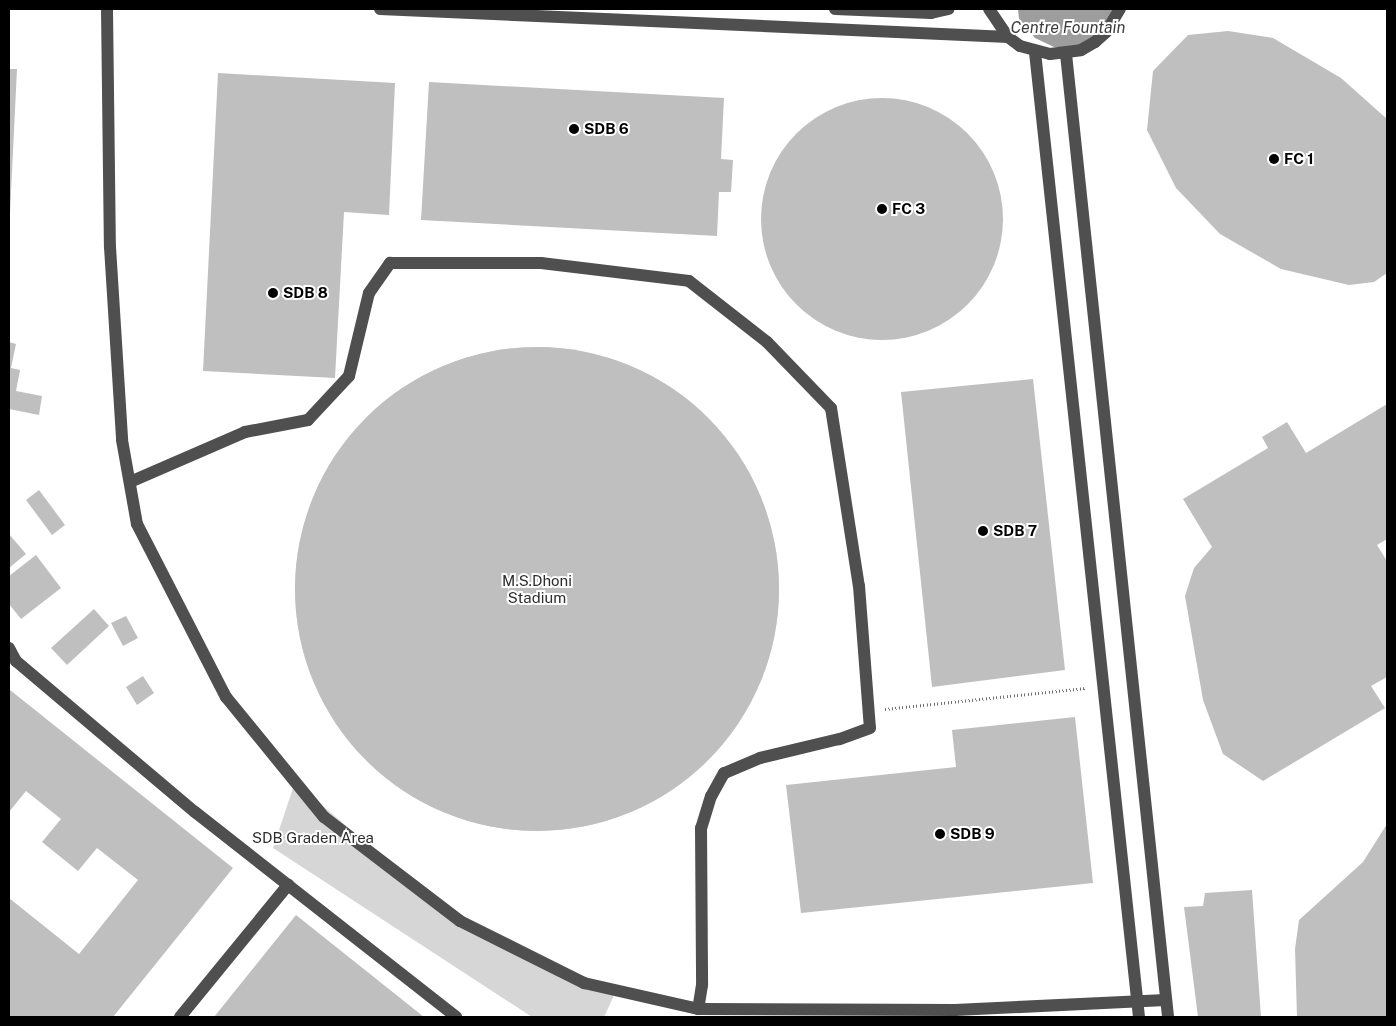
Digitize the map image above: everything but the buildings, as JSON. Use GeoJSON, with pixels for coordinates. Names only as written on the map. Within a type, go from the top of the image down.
{"type":"FeatureCollection","features":[{"type":"Feature","properties":{"kind":"street"},"geometry":{"type":"LineString","coordinates":[[107,9],[110,248],[122,440],[137,524],[226,697],[324,817],[460,922],[584,983],[698,1009],[955,1010],[1166,1000]]}},
{"type":"Feature","properties":{"kind":"street"},"geometry":{"type":"LineString","coordinates":[[380,9],[1008,37],[1035,52],[1066,54],[1094,42],[1106,32],[1120,9]]}},
{"type":"Feature","properties":{"kind":"street"},"geometry":{"type":"LineString","coordinates":[[835,9],[932,14],[949,9]]}},
{"type":"Feature","properties":{"kind":"street"},"geometry":{"type":"LineString","coordinates":[[989,9],[1008,37]]}},
{"type":"Feature","properties":{"kind":"street"},"geometry":{"type":"LineString","coordinates":[[1035,52],[1139,1017]]}},
{"type":"Feature","properties":{"kind":"street"},"geometry":{"type":"LineString","coordinates":[[1066,54],[1168,1017]]}},
{"type":"Feature","properties":{"kind":"street"},"geometry":{"type":"LineString","coordinates":[[130,482],[245,432],[308,420],[349,376],[368,293],[390,263],[541,263],[689,281],[767,342],[831,408],[859,586],[870,728],[839,739],[760,758],[724,774],[711,796],[702,828],[702,986],[698,1009]]}},
{"type":"Feature","properties":{"kind":"street"},"geometry":{"type":"LineString","coordinates":[[9,648],[12,664],[195,812],[456,1017]]}},
{"type":"Feature","properties":{"kind":"street"},"geometry":{"type":"LineString","coordinates":[[180,1017],[288,885]]}},
{"type":"Feature","properties":{"kind":"path"},"geometry":{"type":"LineString","coordinates":[[869,711],[1104,686]]}},
{"type":"Feature","properties":{"kind":"green space","name":"M.S.Dhoni Stadium"},"geometry":{"type":"Polygon","coordinates":[[[537,347],[584,352],[629,366],[671,388],[708,418],[738,455],[760,497],[774,542],[779,589],[774,636],[760,681],[738,723],[708,760],[671,790],[629,812],[584,826],[537,831],[490,826],[445,812],[403,790],[366,760],[336,723],[314,681],[300,636],[295,589],[300,542],[314,497],[336,455],[366,418],[403,388],[445,366],[490,352],[537,347]]]}},
{"type":"Feature","properties":{"kind":"green space","name":"SDB Graden Area"},"geometry":{"type":"Polygon","coordinates":[[[295,782],[449,914],[616,991],[604,1017],[532,1017],[273,848],[295,782]]]}},
{"type":"Feature","properties":{"kind":"water","name":"Centre Fountain"},"geometry":{"type":"Polygon","coordinates":[[[1018,9],[1119,9],[1085,47],[1054,47],[1035,38],[1019,19],[1018,9]]]}},
{"type":"Feature","properties":{"kind":"place","name":"SDB 6"},"geometry":{"type":"Point","coordinates":[574,129]}},
{"type":"Feature","properties":{"kind":"place","name":"FC 1"},"geometry":{"type":"Point","coordinates":[1274,159]}},
{"type":"Feature","properties":{"kind":"place","name":"FC 3"},"geometry":{"type":"Point","coordinates":[882,209]}},
{"type":"Feature","properties":{"kind":"place","name":"SDB 8"},"geometry":{"type":"Point","coordinates":[273,293]}},
{"type":"Feature","properties":{"kind":"place","name":"SDB 7"},"geometry":{"type":"Point","coordinates":[983,531]}},
{"type":"Feature","properties":{"kind":"place","name":"SDB 9"},"geometry":{"type":"Point","coordinates":[940,834]}}]}
